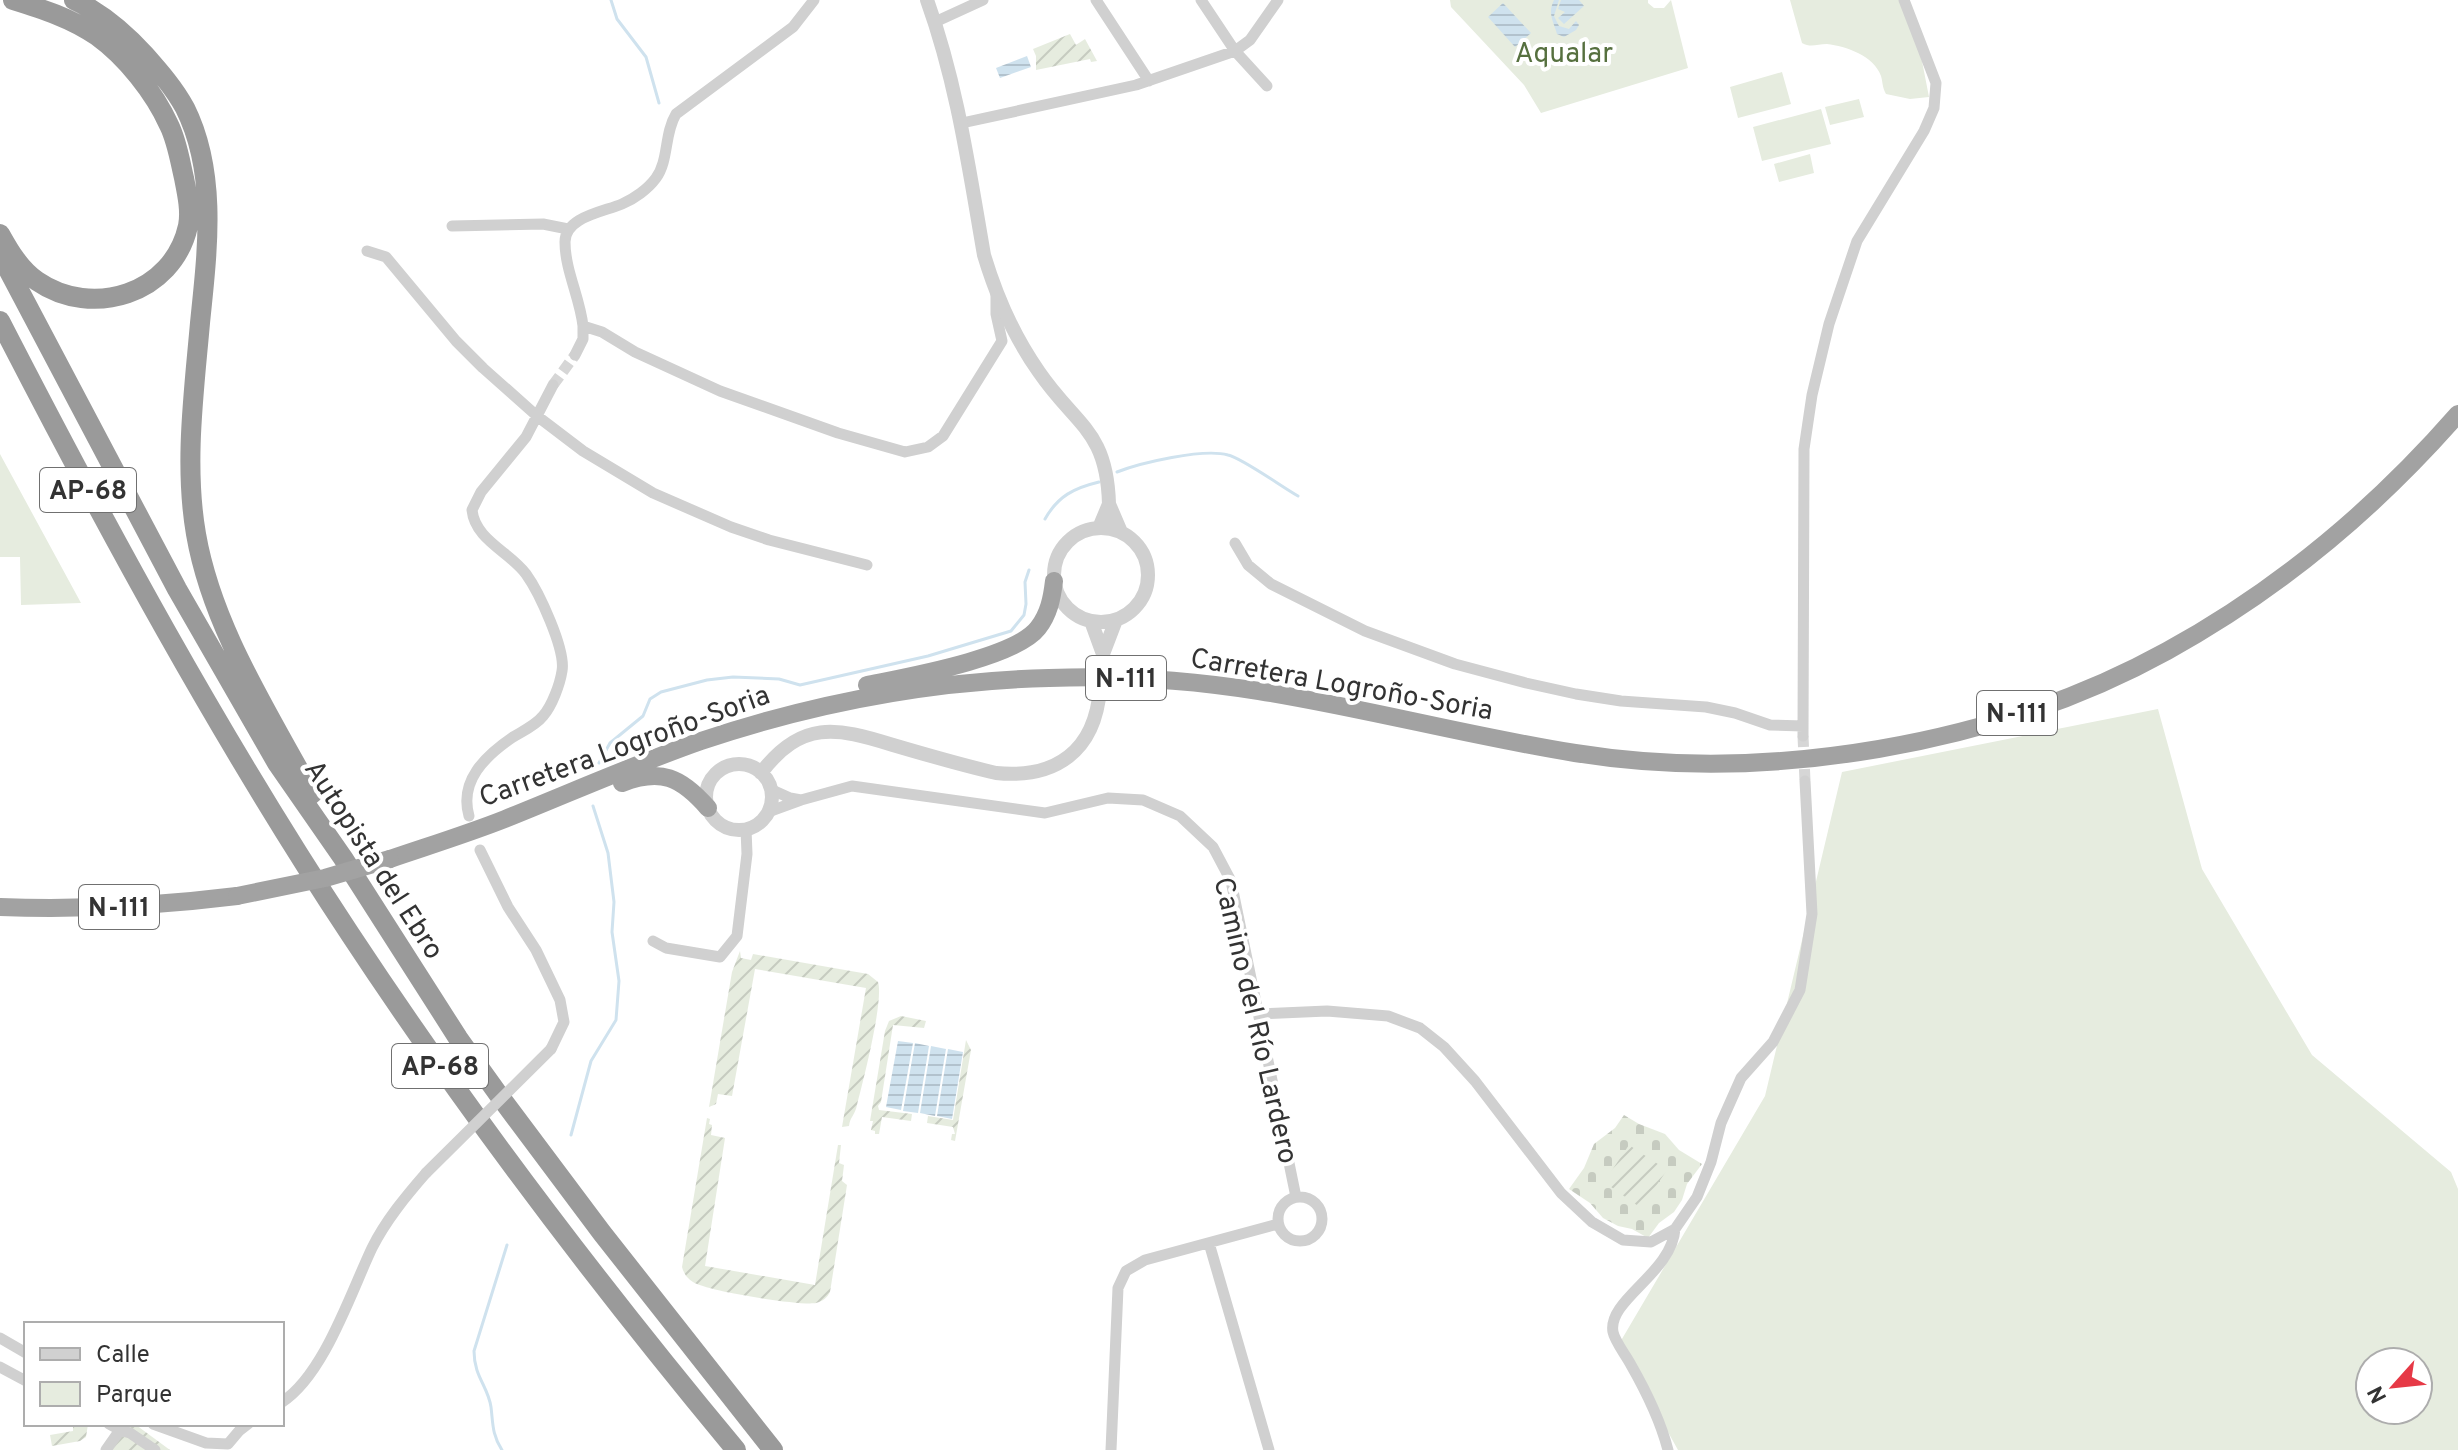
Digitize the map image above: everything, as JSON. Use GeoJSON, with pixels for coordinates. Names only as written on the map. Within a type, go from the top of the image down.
{"type":"FeatureCollection","features":[{"type":"Feature","properties":{"kind":"highway"},"geometry":{"type":"LineString","coordinates":[[0,234],[11,255],[38,282],[88,300],[114,298],[137,291],[156,278],[173,259],[188,226],[188,196],[170,125],[128,65],[98,36],[61,15],[13,0]]}},
{"type":"Feature","properties":{"kind":"highway"},"geometry":{"type":"LineString","coordinates":[[74,0],[95,10],[130,38],[167,79],[186,110],[201,151],[208,197],[206,270],[190,461],[196,535],[216,603],[241,661],[343,858]]}},
{"type":"Feature","properties":{"kind":"highway","name":"Autopista del Ebro"},"geometry":{"type":"LineString","coordinates":[[0,254],[204,638],[277,763],[343,858],[458,1038],[602,1233],[773,1450]]}},
{"type":"Feature","properties":{"kind":"highway","name":"AP-68"},"geometry":{"type":"LineString","coordinates":[[0,321],[179,657],[306,865],[430,1052],[598,1278],[736,1450]]}},
{"type":"Feature","properties":{"kind":"highway"},"geometry":{"type":"LineString","coordinates":[[0,341],[116,561],[179,657]]}},
{"type":"Feature","properties":{"kind":"highway","name":"Carretera Logroño-Soria"},"geometry":{"type":"LineString","coordinates":[[0,907],[65,909],[160,905],[237,896],[325,878],[498,822],[703,741],[797,712],[876,695],[999,680],[1086,677],[1173,680],[1256,690],[1485,738],[1583,754],[1703,763],[1792,760],[1940,736],[2013,715],[2096,684],[2171,648],[2246,602],[2335,536],[2409,467],[2458,414]]}},
{"type":"Feature","properties":{"kind":"highway"},"geometry":{"type":"LineString","coordinates":[[703,741],[745,719],[782,706],[921,674],[1014,646],[1037,629],[1047,614],[1054,581]]}},
{"type":"Feature","properties":{"kind":"highway"},"geometry":{"type":"LineString","coordinates":[[498,822],[539,814],[632,779],[653,775],[673,778],[684,784],[708,808]]}},
{"type":"Feature","properties":{"kind":"street"},"geometry":{"type":"LineString","coordinates":[[575,355],[583,339],[583,326],[565,250],[568,229],[580,220],[631,200],[648,186],[661,168],[669,129],[676,114],[793,27],[814,0]]}},
{"type":"Feature","properties":{"kind":"street"},"geometry":{"type":"LineString","coordinates":[[927,0],[962,123],[984,255],[996,289],[1038,371],[1099,447],[1108,477],[1109,504],[1121,532],[1141,550],[1148,576],[1141,599],[1130,612],[1116,620],[1091,621],[1069,610],[1058,595],[1054,581],[1056,561],[1065,545],[1078,534],[1099,528],[1121,532]]}},
{"type":"Feature","properties":{"kind":"street"},"geometry":{"type":"LineString","coordinates":[[935,22],[983,0]]}},
{"type":"Feature","properties":{"kind":"street"},"geometry":{"type":"LineString","coordinates":[[1096,0],[1149,81]]}},
{"type":"Feature","properties":{"kind":"street"},"geometry":{"type":"LineString","coordinates":[[1201,0],[1235,51],[1267,86]]}},
{"type":"Feature","properties":{"kind":"street"},"geometry":{"type":"LineString","coordinates":[[962,123],[1149,81],[1235,51],[1250,40],[1278,0]]}},
{"type":"Feature","properties":{"kind":"street"},"geometry":{"type":"LineString","coordinates":[[1235,543],[1248,565],[1271,584],[1333,616],[1428,656],[1576,694],[1621,701],[1706,707],[1803,731],[1804,449],[1812,395],[1829,324],[1857,241],[1924,131],[1934,108],[1936,83],[1904,0]]}},
{"type":"Feature","properties":{"kind":"street"},"geometry":{"type":"LineString","coordinates":[[452,226],[543,224],[568,229]]}},
{"type":"Feature","properties":{"kind":"street"},"geometry":{"type":"LineString","coordinates":[[367,251],[386,257],[396,266],[456,341],[537,416],[583,451],[653,493],[680,505],[769,540],[867,565]]}},
{"type":"Feature","properties":{"kind":"street"},"geometry":{"type":"LineString","coordinates":[[583,326],[602,332],[635,352],[720,391],[838,433],[905,452],[928,447],[943,436],[1002,341],[996,314],[996,289]]}},
{"type":"Feature","properties":{"kind":"street"},"geometry":{"type":"LineString","coordinates":[[469,816],[466,792],[469,780],[497,749],[544,715],[562,672],[563,660],[558,644],[535,588],[525,572],[483,534],[472,517],[481,492],[526,437],[553,385]]}},
{"type":"Feature","properties":{"kind":"street"},"geometry":{"type":"LineString","coordinates":[[1099,528],[1109,504]]}},
{"type":"Feature","properties":{"kind":"street"},"geometry":{"type":"LineString","coordinates":[[1091,621],[1102,660],[1116,620]]}},
{"type":"Feature","properties":{"kind":"street"},"geometry":{"type":"LineString","coordinates":[[761,773],[795,739],[840,730],[996,773],[1020,775],[1044,772],[1078,749],[1092,727],[1100,689]]}},
{"type":"Feature","properties":{"kind":"street"},"geometry":{"type":"LineString","coordinates":[[738,764],[750,766],[761,773],[770,789],[768,812],[757,825],[746,829],[734,830],[723,826],[713,818],[708,808],[706,795],[709,783],[721,769],[738,764]]}},
{"type":"Feature","properties":{"kind":"street"},"geometry":{"type":"LineString","coordinates":[[1258,1014],[1327,1011],[1373,1014],[1420,1028],[1444,1047],[1475,1081],[1561,1193],[1592,1222],[1623,1240],[1651,1242],[1675,1229],[1697,1197],[1711,1162],[1721,1123],[1741,1078],[1773,1042],[1800,990],[1812,914],[1805,781]]}},
{"type":"Feature","properties":{"kind":"street","name":"Camino del Río Lardero"},"geometry":{"type":"LineString","coordinates":[[768,812],[852,786],[1045,813],[1108,798],[1143,800],[1180,816],[1213,847],[1231,881],[1296,1197]]}},
{"type":"Feature","properties":{"kind":"street"},"geometry":{"type":"LineString","coordinates":[[770,789],[801,800]]}},
{"type":"Feature","properties":{"kind":"street"},"geometry":{"type":"LineString","coordinates":[[653,941],[666,948],[720,957],[737,936],[747,854],[746,829]]}},
{"type":"Feature","properties":{"kind":"street"},"geometry":{"type":"LineString","coordinates":[[284,1400],[321,1355],[344,1314],[381,1232],[426,1173],[551,1049],[564,1022],[560,1000],[536,950],[508,907],[480,850]]}},
{"type":"Feature","properties":{"kind":"street"},"geometry":{"type":"LineString","coordinates":[[1296,1197],[1304,1197],[1318,1205],[1321,1212],[1321,1228],[1310,1239],[1302,1241],[1287,1237],[1278,1224],[1279,1210],[1283,1204],[1296,1197]]}},
{"type":"Feature","properties":{"kind":"street"},"geometry":{"type":"LineString","coordinates":[[1111,1450],[1118,1288],[1121,1278],[1132,1266],[1145,1260],[1278,1224]]}},
{"type":"Feature","properties":{"kind":"street"},"geometry":{"type":"LineString","coordinates":[[1668,1450],[1659,1417],[1613,1332],[1617,1310],[1654,1272],[1674,1245],[1675,1229]]}},
{"type":"Feature","properties":{"kind":"street"},"geometry":{"type":"LineString","coordinates":[[1209,1243],[1269,1450]]}},
{"type":"Feature","properties":{"kind":"street"},"geometry":{"type":"LineString","coordinates":[[0,1338],[24,1352]]}},
{"type":"Feature","properties":{"kind":"street"},"geometry":{"type":"LineString","coordinates":[[0,1367],[24,1380]]}},
{"type":"Feature","properties":{"kind":"street"},"geometry":{"type":"LineString","coordinates":[[159,1426],[206,1443],[228,1444],[245,1426]]}},
{"type":"Feature","properties":{"kind":"street"},"geometry":{"type":"LineString","coordinates":[[106,1450],[115,1427],[155,1450]]}},
{"type":"Feature","properties":{"kind":"green space","name":"Aqualar"},"geometry":{"type":"Polygon","coordinates":[[[1450,0],[1648,0],[1654,8],[1664,8],[1671,0],[1688,68],[1541,113],[1524,85],[1451,7],[1450,0]]]}},
{"type":"Feature","properties":{"kind":"green space"},"geometry":{"type":"Polygon","coordinates":[[[1790,0],[1900,0],[1921,56],[1929,97],[1910,99],[1886,94],[1881,76],[1866,58],[1834,45],[1811,46],[1802,43],[1790,0]]]}},
{"type":"Feature","properties":{"kind":"green space"},"geometry":{"type":"Polygon","coordinates":[[[1070,34],[1076,45],[1085,39],[1097,61],[1091,62],[1090,59],[1036,70],[1033,49],[1070,34]]]}},
{"type":"Feature","properties":{"kind":"green space"},"geometry":{"type":"Polygon","coordinates":[[[1782,72],[1791,104],[1738,118],[1730,87],[1782,72]]]}},
{"type":"Feature","properties":{"kind":"green space"},"geometry":{"type":"Polygon","coordinates":[[[1859,99],[1864,117],[1830,125],[1825,107],[1859,99]]]}},
{"type":"Feature","properties":{"kind":"green space"},"geometry":{"type":"Polygon","coordinates":[[[1821,109],[1831,144],[1762,161],[1753,127],[1821,109]]]}},
{"type":"Feature","properties":{"kind":"green space"},"geometry":{"type":"Polygon","coordinates":[[[1810,154],[1814,173],[1779,182],[1774,164],[1810,154]]]}},
{"type":"Feature","properties":{"kind":"green space"},"geometry":{"type":"Polygon","coordinates":[[[0,454],[81,603],[21,605],[20,557],[0,557],[0,454]]]}},
{"type":"Feature","properties":{"kind":"green space"},"geometry":{"type":"Polygon","coordinates":[[[2158,709],[2202,869],[2312,1055],[2451,1172],[2458,1189],[2458,1450],[1678,1450],[1619,1344],[1765,1096],[1842,772],[2158,709]]]}},
{"type":"Feature","properties":{"kind":"green space"},"geometry":{"type":"Polygon","coordinates":[[[740,951],[741,958],[751,960],[753,954],[868,974],[878,982],[872,1042],[849,1126],[842,1127],[866,988],[755,969],[732,1096],[718,1094],[716,1104],[709,1107],[732,972],[740,951]]]}},
{"type":"Feature","properties":{"kind":"green space"},"geometry":{"type":"Polygon","coordinates":[[[901,1016],[926,1021],[924,1028],[893,1025],[878,1106],[879,1110],[912,1114],[911,1121],[882,1117],[879,1134],[875,1134],[871,1130],[873,1121],[870,1121],[885,1031],[889,1021],[901,1016]]]}},
{"type":"Feature","properties":{"kind":"green space"},"geometry":{"type":"Polygon","coordinates":[[[966,1040],[971,1050],[955,1141],[951,1140],[952,1134],[955,1134],[953,1127],[927,1123],[928,1116],[953,1120],[966,1040]]]}},
{"type":"Feature","properties":{"kind":"green space"},"geometry":{"type":"Polygon","coordinates":[[[1624,1115],[1665,1134],[1679,1150],[1702,1164],[1687,1184],[1674,1212],[1659,1223],[1648,1238],[1603,1218],[1590,1203],[1569,1189],[1584,1168],[1594,1144],[1615,1128],[1624,1115]]]}},
{"type":"Feature","properties":{"kind":"green space"},"geometry":{"type":"Polygon","coordinates":[[[707,1118],[712,1125],[711,1135],[725,1138],[705,1266],[815,1285],[838,1145],[841,1145],[839,1163],[844,1165],[842,1181],[847,1185],[830,1292],[823,1300],[816,1303],[792,1302],[733,1293],[701,1286],[685,1274],[682,1267],[707,1118]]]}},
{"type":"Feature","properties":{"kind":"green space"},"geometry":{"type":"Polygon","coordinates":[[[1629,1145],[1667,1170],[1641,1208],[1604,1182],[1629,1145]]]}},
{"type":"Feature","properties":{"kind":"green space"},"geometry":{"type":"Polygon","coordinates":[[[73,1426],[88,1426],[86,1437],[80,1441],[52,1446],[50,1435],[73,1431],[73,1426]]]}},
{"type":"Feature","properties":{"kind":"green space"},"geometry":{"type":"Polygon","coordinates":[[[127,1426],[137,1426],[170,1450],[110,1450],[127,1426]]]}},
{"type":"Feature","properties":{"kind":"water"},"geometry":{"type":"Polygon","coordinates":[[[1554,0],[1559,0],[1554,16],[1559,26],[1569,29],[1576,21],[1579,25],[1564,37],[1557,34],[1552,18],[1554,0]]]}},
{"type":"Feature","properties":{"kind":"water"},"geometry":{"type":"Polygon","coordinates":[[[1561,0],[1579,0],[1584,6],[1564,24],[1558,18],[1565,12],[1558,9],[1561,0]]]}},
{"type":"Feature","properties":{"kind":"water","name":"Aqualar"},"geometry":{"type":"Polygon","coordinates":[[[1503,3],[1531,33],[1515,47],[1488,17],[1503,3]]]}},
{"type":"Feature","properties":{"kind":"water"},"geometry":{"type":"Polygon","coordinates":[[[1027,56],[1031,67],[1000,78],[996,68],[1027,56]]]}},
{"type":"Feature","properties":{"kind":"water"},"geometry":{"type":"Polygon","coordinates":[[[898,1041],[913,1043],[901,1110],[886,1107],[898,1041]]]}},
{"type":"Feature","properties":{"kind":"water"},"geometry":{"type":"Polygon","coordinates":[[[915,1043],[929,1046],[918,1113],[903,1111],[915,1043]]]}},
{"type":"Feature","properties":{"kind":"water"},"geometry":{"type":"Polygon","coordinates":[[[931,1046],[946,1049],[935,1116],[920,1113],[931,1046]]]}},
{"type":"Feature","properties":{"kind":"water"},"geometry":{"type":"Polygon","coordinates":[[[948,1049],[963,1052],[952,1119],[937,1116],[948,1049]]]}},
{"type":"Feature","properties":{"kind":"waterway"},"geometry":{"type":"LineString","coordinates":[[611,0],[617,19],[646,57],[659,103]]}},
{"type":"Feature","properties":{"kind":"waterway"},"geometry":{"type":"LineString","coordinates":[[1117,472],[1172,458],[1217,453],[1243,461],[1298,496]]}},
{"type":"Feature","properties":{"kind":"waterway"},"geometry":{"type":"LineString","coordinates":[[1045,519],[1055,504],[1068,494],[1099,482]]}},
{"type":"Feature","properties":{"kind":"waterway"},"geometry":{"type":"LineString","coordinates":[[599,763],[610,743],[643,716],[650,699],[661,692],[733,677],[779,679],[800,685],[928,656],[1011,631],[1024,615],[1025,582],[1029,570]]}},
{"type":"Feature","properties":{"kind":"waterway"},"geometry":{"type":"LineString","coordinates":[[571,1135],[591,1061],[616,1020],[619,981],[612,932],[614,902],[608,853],[593,806]]}},
{"type":"Feature","properties":{"kind":"waterway"},"geometry":{"type":"LineString","coordinates":[[502,1450],[495,1434],[489,1400],[476,1368],[474,1351],[507,1245]]}},
{"type":"Feature","properties":{"kind":"tunnel"},"geometry":{"type":"LineString","coordinates":[[553,385],[575,355]]}},
{"type":"Feature","properties":{"kind":"tunnel"},"geometry":{"type":"LineString","coordinates":[[1803,736],[1805,781]]}}]}
